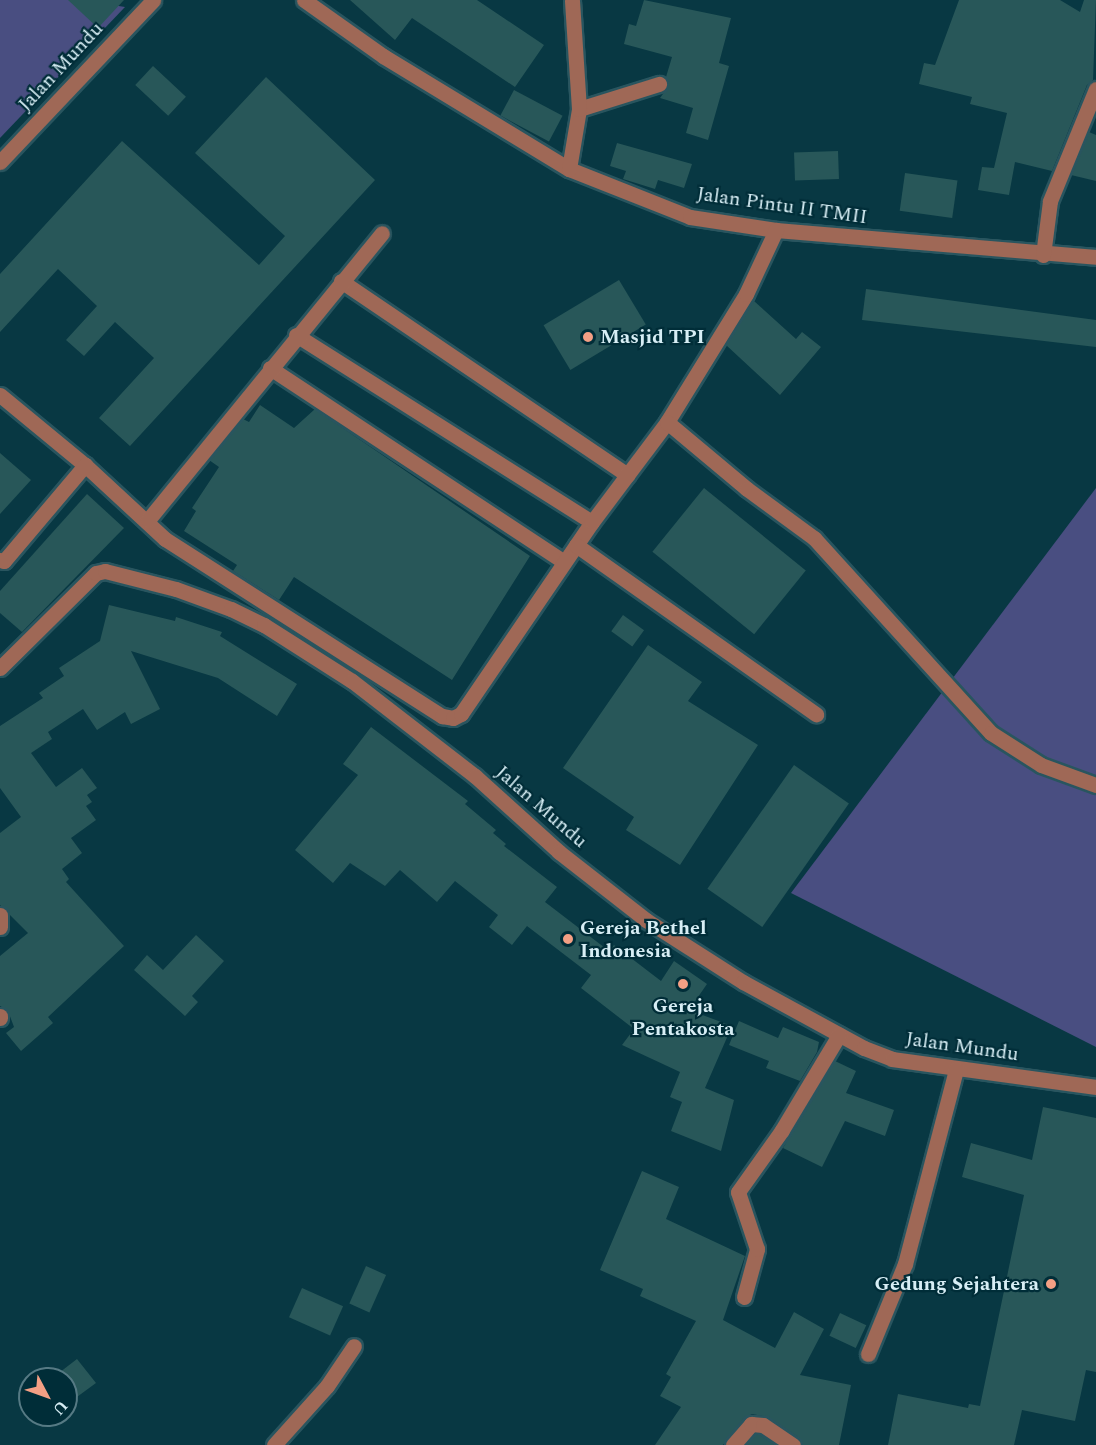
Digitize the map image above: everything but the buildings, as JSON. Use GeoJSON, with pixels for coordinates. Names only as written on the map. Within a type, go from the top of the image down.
{"type":"FeatureCollection","features":[{"type":"Feature","properties":{"kind":"street","name":"Jalan Mundu"},"geometry":{"type":"LineString","coordinates":[[0,162],[153,0]]}},
{"type":"Feature","properties":{"kind":"street","name":"Jalan Pintu II TMII"},"geometry":{"type":"LineString","coordinates":[[304,0],[383,56],[569,169],[690,217],[776,230],[1043,255],[1096,257]]}},
{"type":"Feature","properties":{"kind":"street"},"geometry":{"type":"LineString","coordinates":[[569,169],[579,109],[572,0]]}},
{"type":"Feature","properties":{"kind":"street"},"geometry":{"type":"LineString","coordinates":[[579,109],[659,84]]}},
{"type":"Feature","properties":{"kind":"street"},"geometry":{"type":"LineString","coordinates":[[1043,255],[1050,201],[1096,89]]}},
{"type":"Feature","properties":{"kind":"street"},"geometry":{"type":"LineString","coordinates":[[0,395],[85,465],[174,545],[447,718],[461,714],[592,522],[667,422],[746,294],[776,230]]}},
{"type":"Feature","properties":{"kind":"street"},"geometry":{"type":"LineString","coordinates":[[148,520],[382,233]]}},
{"type":"Feature","properties":{"kind":"street"},"geometry":{"type":"LineString","coordinates":[[341,281],[627,475]]}},
{"type":"Feature","properties":{"kind":"street"},"geometry":{"type":"LineString","coordinates":[[296,336],[592,522]]}},
{"type":"Feature","properties":{"kind":"street"},"geometry":{"type":"LineString","coordinates":[[270,368],[564,562]]}},
{"type":"Feature","properties":{"kind":"street"},"geometry":{"type":"LineString","coordinates":[[667,422],[747,489],[814,538],[991,733],[1041,765],[1096,785]]}},
{"type":"Feature","properties":{"kind":"street"},"geometry":{"type":"LineString","coordinates":[[0,560],[4,561],[85,465]]}},
{"type":"Feature","properties":{"kind":"street"},"geometry":{"type":"LineString","coordinates":[[576,545],[816,714]]}},
{"type":"Feature","properties":{"kind":"street","name":"Jalan Mundu"},"geometry":{"type":"LineString","coordinates":[[0,668],[96,573],[105,571],[176,589],[231,609],[264,625],[352,681],[475,776],[560,852],[646,920],[743,982],[839,1035],[892,1059],[1096,1087]]}},
{"type":"Feature","properties":{"kind":"street"},"geometry":{"type":"LineString","coordinates":[[0,915],[0,927]]}},
{"type":"Feature","properties":{"kind":"street"},"geometry":{"type":"LineString","coordinates":[[744,1297],[757,1249],[738,1192],[782,1130],[839,1035]]}},
{"type":"Feature","properties":{"kind":"street"},"geometry":{"type":"LineString","coordinates":[[868,1354],[905,1264],[956,1069]]}},
{"type":"Feature","properties":{"kind":"street"},"geometry":{"type":"LineString","coordinates":[[274,1445],[327,1386],[354,1346]]}},
{"type":"Feature","properties":{"kind":"street"},"geometry":{"type":"LineString","coordinates":[[732,1445],[751,1424],[763,1425],[793,1445]]}},
{"type":"Feature","properties":{"kind":"shaded area"},"geometry":{"type":"Polygon","coordinates":[[[0,0],[82,0],[125,7],[0,138],[0,0]]]}},
{"type":"Feature","properties":{"kind":"shaded area"},"geometry":{"type":"Polygon","coordinates":[[[1096,488],[1096,1047],[791,893],[1096,488]]]}},
{"type":"Feature","properties":{"kind":"place","name":"Masjid TPI"},"geometry":{"type":"Point","coordinates":[588,337]}},
{"type":"Feature","properties":{"kind":"place","name":"Gereja Bethel Indonesia"},"geometry":{"type":"Point","coordinates":[568,939]}},
{"type":"Feature","properties":{"kind":"place","name":"Gereja Pentakosta"},"geometry":{"type":"Point","coordinates":[683,984]}},
{"type":"Feature","properties":{"kind":"place","name":"Gedung Sejahtera"},"geometry":{"type":"Point","coordinates":[1051,1284]}}]}
